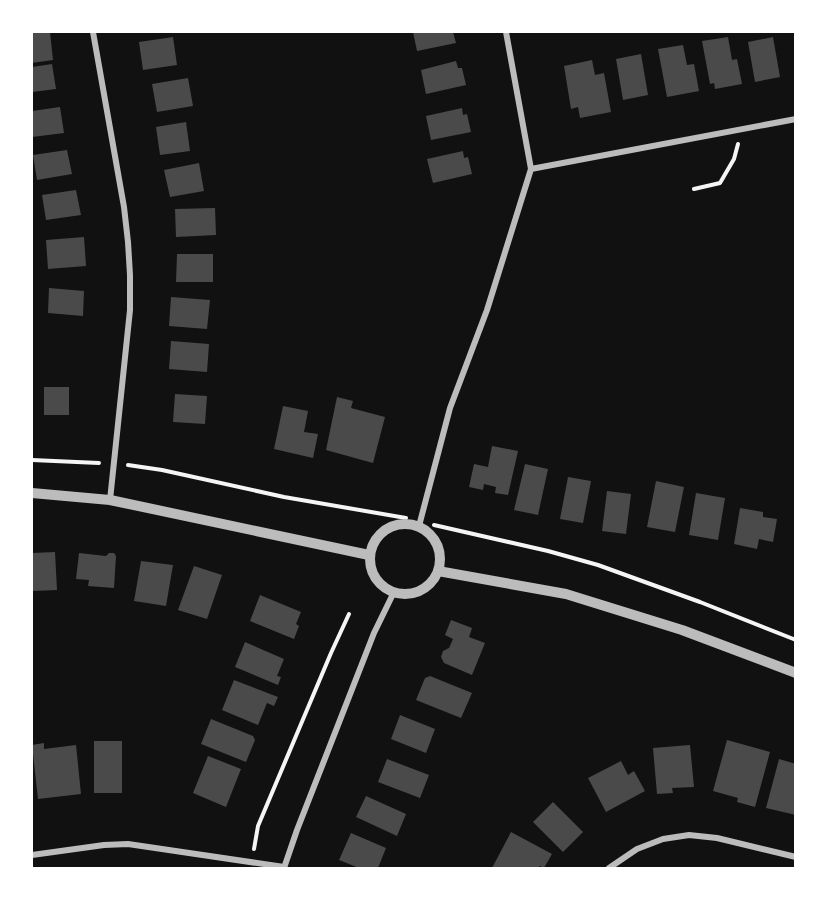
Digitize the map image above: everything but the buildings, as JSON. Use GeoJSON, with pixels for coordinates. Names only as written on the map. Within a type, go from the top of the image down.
{"type":"FeatureCollection","features":[{"type":"Feature","properties":{"kind":"street"},"geometry":{"type":"LineString","coordinates":[[93,32],[124,207],[129,253],[130,310],[110,500]]}},
{"type":"Feature","properties":{"kind":"street"},"geometry":{"type":"LineString","coordinates":[[419,526],[450,408],[488,310],[531,169],[506,32]]}},
{"type":"Feature","properties":{"kind":"street"},"geometry":{"type":"LineString","coordinates":[[531,169],[795,119]]}},
{"type":"Feature","properties":{"kind":"street"},"geometry":{"type":"LineString","coordinates":[[32,493],[110,500],[369,555]]}},
{"type":"Feature","properties":{"kind":"street"},"geometry":{"type":"LineString","coordinates":[[404,523],[419,526],[434,538],[440,554],[438,571],[428,585],[413,593],[394,592],[381,585],[371,572],[369,555],[375,539],[388,527],[404,523]]}},
{"type":"Feature","properties":{"kind":"street"},"geometry":{"type":"LineString","coordinates":[[438,571],[566,594],[682,630],[795,674]]}},
{"type":"Feature","properties":{"kind":"street"},"geometry":{"type":"LineString","coordinates":[[32,855],[128,844],[284,868],[374,633],[394,592]]}},
{"type":"Feature","properties":{"kind":"street"},"geometry":{"type":"LineString","coordinates":[[609,868],[637,849],[663,839],[689,835],[717,838],[795,857]]}},
{"type":"Feature","properties":{"kind":"path"},"geometry":{"type":"LineString","coordinates":[[694,189],[720,183],[734,159],[743,129]]}},
{"type":"Feature","properties":{"kind":"path"},"geometry":{"type":"LineString","coordinates":[[32,460],[114,464],[162,470],[284,497],[397,516]]}},
{"type":"Feature","properties":{"kind":"path"},"geometry":{"type":"LineString","coordinates":[[440,526],[598,565],[795,640]]}},
{"type":"Feature","properties":{"kind":"path"},"geometry":{"type":"LineString","coordinates":[[255,844],[258,826],[326,663],[349,614]]}}]}
